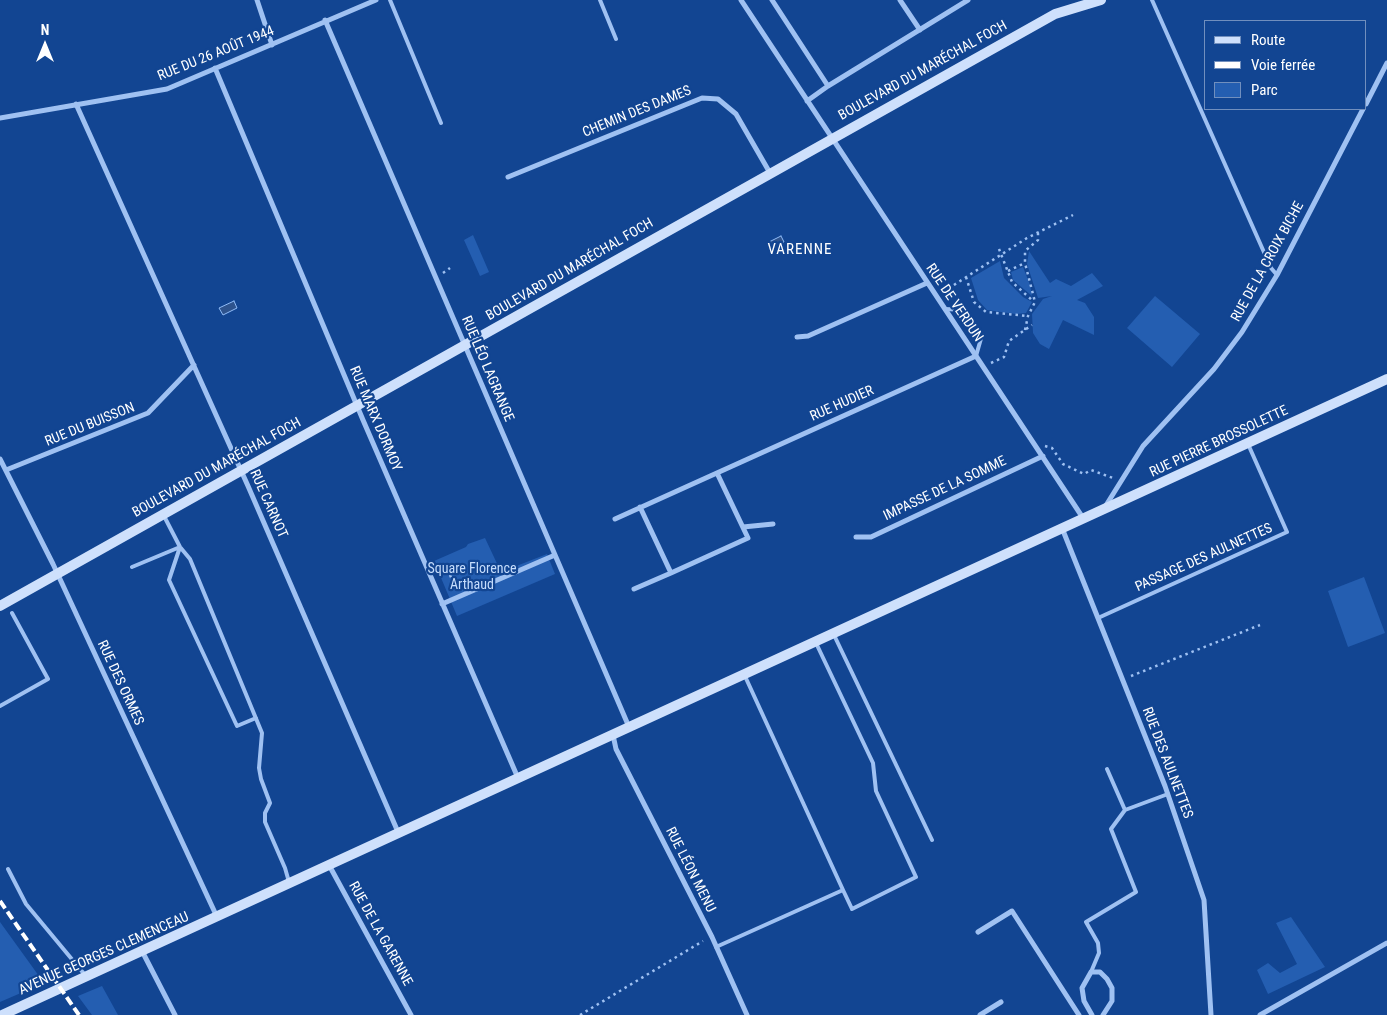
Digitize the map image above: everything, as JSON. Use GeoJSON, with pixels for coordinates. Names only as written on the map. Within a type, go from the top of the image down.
{"type":"FeatureCollection","features":[{"type":"Feature","properties":{"kind":"main road","name":"BOULEVARD DU MARÉCHAL FOCH"},"geometry":{"type":"LineString","coordinates":[[0,606],[830,138],[1054,14],[1101,0]]}},
{"type":"Feature","properties":{"kind":"main road","name":"RUE PIERRE BROSSOLETTE"},"geometry":{"type":"LineString","coordinates":[[629,727],[1387,379]]}},
{"type":"Feature","properties":{"kind":"main road","name":"AVENUE GEORGES CLEMENCEAU"},"geometry":{"type":"LineString","coordinates":[[2,1015],[217,918],[289,882],[629,727]]}},
{"type":"Feature","properties":{"kind":"street"},"geometry":{"type":"LineString","coordinates":[[257,0],[272,45]]}},
{"type":"Feature","properties":{"kind":"street","name":"RUE DU 26 AOÛT 1944"},"geometry":{"type":"LineString","coordinates":[[0,118],[167,89],[272,45],[325,20],[376,0]]}},
{"type":"Feature","properties":{"kind":"street","name":"RUE DE VERDUN"},"geometry":{"type":"LineString","coordinates":[[741,0],[830,138],[1083,518]]}},
{"type":"Feature","properties":{"kind":"street"},"geometry":{"type":"LineString","coordinates":[[772,0],[828,86]]}},
{"type":"Feature","properties":{"kind":"street"},"geometry":{"type":"LineString","coordinates":[[900,0],[920,30]]}},
{"type":"Feature","properties":{"kind":"street"},"geometry":{"type":"LineString","coordinates":[[807,101],[828,86],[968,0]]}},
{"type":"Feature","properties":{"kind":"street","name":"RUE LÉO LAGRANGE"},"geometry":{"type":"LineString","coordinates":[[325,20],[629,727]]}},
{"type":"Feature","properties":{"kind":"street"},"geometry":{"type":"LineString","coordinates":[[1367,102],[1387,63]]}},
{"type":"Feature","properties":{"kind":"street","name":"RUE MARX DORMOY"},"geometry":{"type":"LineString","coordinates":[[215,68],[357,406],[518,778]]}},
{"type":"Feature","properties":{"kind":"street","name":"CHEMIN DES DAMES"},"geometry":{"type":"LineString","coordinates":[[508,177],[702,98],[718,99],[736,114],[770,173]]}},
{"type":"Feature","properties":{"kind":"street","name":"RUE CARNOT"},"geometry":{"type":"LineString","coordinates":[[76,104],[194,364],[398,832]]}},
{"type":"Feature","properties":{"kind":"street","name":"RUE DE LA CROIX BICHE"},"geometry":{"type":"LineString","coordinates":[[1103,510],[1143,446],[1214,369],[1242,332],[1277,275],[1362,110]]}},
{"type":"Feature","properties":{"kind":"street"},"geometry":{"type":"LineString","coordinates":[[797,337],[808,336],[927,283]]}},
{"type":"Feature","properties":{"kind":"street","name":"RUE HUDIER"},"geometry":{"type":"LineString","coordinates":[[615,519],[976,356]]}},
{"type":"Feature","properties":{"kind":"street","name":"RUE DU BUISSON"},"geometry":{"type":"LineString","coordinates":[[6,470],[148,413],[194,364]]}},
{"type":"Feature","properties":{"kind":"street","name":"IMPASSE DE LA SOMME"},"geometry":{"type":"LineString","coordinates":[[856,537],[871,537],[1043,456]]}},
{"type":"Feature","properties":{"kind":"street","name":"RUE DES ORMES"},"geometry":{"type":"LineString","coordinates":[[0,459],[57,573],[217,918]]}},
{"type":"Feature","properties":{"kind":"street"},"geometry":{"type":"LineString","coordinates":[[634,589],[748,538],[717,473]]}},
{"type":"Feature","properties":{"kind":"street"},"geometry":{"type":"LineString","coordinates":[[640,508],[671,573]]}},
{"type":"Feature","properties":{"kind":"street"},"geometry":{"type":"LineString","coordinates":[[743,527],[773,524]]}},
{"type":"Feature","properties":{"kind":"street","name":"RUE DES AULNETTES"},"geometry":{"type":"LineString","coordinates":[[1062,528],[1168,794],[1204,900],[1211,1015]]}},
{"type":"Feature","properties":{"kind":"street"},"geometry":{"type":"LineString","coordinates":[[442,604],[555,555]]}},
{"type":"Feature","properties":{"kind":"street","name":"RUE LÉON MENU"},"geometry":{"type":"LineString","coordinates":[[613,735],[616,749],[712,938],[746,1015]]}},
{"type":"Feature","properties":{"kind":"street","name":"RUE DE LA GARENNE"},"geometry":{"type":"LineString","coordinates":[[328,864],[411,1015]]}},
{"type":"Feature","properties":{"kind":"street"},"geometry":{"type":"LineString","coordinates":[[978,932],[1012,911],[1079,1015]]}},
{"type":"Feature","properties":{"kind":"street"},"geometry":{"type":"LineString","coordinates":[[1260,1015],[1387,943]]}},
{"type":"Feature","properties":{"kind":"street"},"geometry":{"type":"LineString","coordinates":[[142,951],[175,1015]]}},
{"type":"Feature","properties":{"kind":"street"},"geometry":{"type":"LineString","coordinates":[[1092,1015],[1084,1001],[1082,988],[1091,972],[1100,972],[1112,988],[1112,1001],[1103,1015]]}},
{"type":"Feature","properties":{"kind":"street"},"geometry":{"type":"LineString","coordinates":[[980,1015],[1001,1002]]}},
{"type":"Feature","properties":{"kind":"lane"},"geometry":{"type":"LineString","coordinates":[[390,0],[442,123]]}},
{"type":"Feature","properties":{"kind":"lane"},"geometry":{"type":"LineString","coordinates":[[600,0],[616,39]]}},
{"type":"Feature","properties":{"kind":"lane"},"geometry":{"type":"LineString","coordinates":[[1152,0],[1271,268],[1277,275]]}},
{"type":"Feature","properties":{"kind":"lane"},"geometry":{"type":"LineString","coordinates":[[944,309],[965,310],[982,335],[976,356]]}},
{"type":"Feature","properties":{"kind":"lane","name":"PASSAGE DES AULNETTES"},"geometry":{"type":"LineString","coordinates":[[1098,618],[1287,532],[1248,444]]}},
{"type":"Feature","properties":{"kind":"lane"},"geometry":{"type":"LineString","coordinates":[[163,514],[180,547],[190,559],[262,733],[259,759],[261,779],[270,803],[265,813],[265,822],[289,882]]}},
{"type":"Feature","properties":{"kind":"lane"},"geometry":{"type":"LineString","coordinates":[[132,567],[180,547]]}},
{"type":"Feature","properties":{"kind":"lane"},"geometry":{"type":"LineString","coordinates":[[180,547],[169,580],[237,726],[256,718]]}},
{"type":"Feature","properties":{"kind":"lane"},"geometry":{"type":"LineString","coordinates":[[0,706],[48,679],[12,613]]}},
{"type":"Feature","properties":{"kind":"lane"},"geometry":{"type":"LineString","coordinates":[[833,633],[932,840]]}},
{"type":"Feature","properties":{"kind":"lane"},"geometry":{"type":"LineString","coordinates":[[744,674],[852,909],[916,876],[876,791],[873,763],[816,641]]}},
{"type":"Feature","properties":{"kind":"lane"},"geometry":{"type":"LineString","coordinates":[[1107,769],[1125,810]]}},
{"type":"Feature","properties":{"kind":"lane"},"geometry":{"type":"LineString","coordinates":[[1091,972],[1099,953],[1098,943],[1086,922],[1136,892],[1111,829],[1125,810],[1168,794]]}},
{"type":"Feature","properties":{"kind":"lane"},"geometry":{"type":"LineString","coordinates":[[8,869],[26,904],[86,976]]}},
{"type":"Feature","properties":{"kind":"lane"},"geometry":{"type":"LineString","coordinates":[[716,947],[843,890]]}},
{"type":"Feature","properties":{"kind":"path"},"geometry":{"type":"LineString","coordinates":[[943,292],[1038,232],[1073,215]]}},
{"type":"Feature","properties":{"kind":"path"},"geometry":{"type":"LineString","coordinates":[[1026,330],[1028,316],[1034,302],[1025,264],[1025,251],[1038,240],[1038,232]]}},
{"type":"Feature","properties":{"kind":"path"},"geometry":{"type":"LineString","coordinates":[[999,249],[1012,282],[1034,302]]}},
{"type":"Feature","properties":{"kind":"path"},"geometry":{"type":"LineString","coordinates":[[1008,272],[1025,264]]}},
{"type":"Feature","properties":{"kind":"path"},"geometry":{"type":"LineString","coordinates":[[442,274],[450,268]]}},
{"type":"Feature","properties":{"kind":"path"},"geometry":{"type":"LineString","coordinates":[[966,277],[973,303],[986,312],[1028,316]]}},
{"type":"Feature","properties":{"kind":"path"},"geometry":{"type":"LineString","coordinates":[[990,364],[1004,357],[1009,342],[1032,325]]}},
{"type":"Feature","properties":{"kind":"path"},"geometry":{"type":"LineString","coordinates":[[1044,445],[1052,448],[1063,464],[1084,474],[1091,470],[1110,478]]}},
{"type":"Feature","properties":{"kind":"path"},"geometry":{"type":"LineString","coordinates":[[450,575],[459,597]]}},
{"type":"Feature","properties":{"kind":"path"},"geometry":{"type":"LineString","coordinates":[[1123,680],[1260,625]]}},
{"type":"Feature","properties":{"kind":"path"},"geometry":{"type":"LineString","coordinates":[[580,1015],[712,938]]}},
{"type":"Feature","properties":{"kind":"green space"},"geometry":{"type":"Polygon","coordinates":[[[473,235],[489,272],[480,276],[464,240],[473,235]]]}},
{"type":"Feature","properties":{"kind":"green space"},"geometry":{"type":"Polygon","coordinates":[[[1029,251],[1050,283],[1056,279],[1071,286],[1092,273],[1103,286],[1077,300],[1085,303],[1094,317],[1094,335],[1063,320],[1049,349],[1040,344],[1033,333],[1032,314],[1043,299],[1052,296],[1038,298],[1027,264],[1029,251]]]}},
{"type":"Feature","properties":{"kind":"green space"},"geometry":{"type":"Polygon","coordinates":[[[1000,261],[1004,278],[1023,297],[1032,302],[1026,313],[1016,314],[987,310],[978,300],[971,278],[1000,261]]]}},
{"type":"Feature","properties":{"kind":"green space"},"geometry":{"type":"Polygon","coordinates":[[[1023,267],[1032,296],[1013,280],[1011,272],[1023,267]]]}},
{"type":"Feature","properties":{"kind":"green space"},"geometry":{"type":"Polygon","coordinates":[[[1155,296],[1200,334],[1172,367],[1127,328],[1155,296]]]}},
{"type":"Feature","properties":{"kind":"green space","name":"Square Florence Arthaud"},"geometry":{"type":"Polygon","coordinates":[[[485,538],[501,572],[547,554],[555,574],[457,616],[434,561],[466,547],[468,544],[485,538]]]}},
{"type":"Feature","properties":{"kind":"green space"},"geometry":{"type":"Polygon","coordinates":[[[1364,577],[1385,633],[1348,647],[1328,591],[1364,577]]]}},
{"type":"Feature","properties":{"kind":"green space"},"geometry":{"type":"Polygon","coordinates":[[[1291,917],[1325,967],[1268,994],[1257,970],[1268,963],[1280,973],[1297,964],[1276,923],[1291,917]]]}},
{"type":"Feature","properties":{"kind":"green space"},"geometry":{"type":"Polygon","coordinates":[[[0,922],[44,983],[0,1002],[0,922]]]}},
{"type":"Feature","properties":{"kind":"green space"},"geometry":{"type":"Polygon","coordinates":[[[102,986],[118,1015],[92,1015],[78,996],[102,986]]]}},
{"type":"Feature","properties":{"kind":"shaded area"},"geometry":{"type":"Polygon","coordinates":[[[781,236],[784,242],[771,249],[767,243],[781,236]]]}},
{"type":"Feature","properties":{"kind":"shaded area"},"geometry":{"type":"Polygon","coordinates":[[[234,301],[237,308],[223,315],[219,308],[234,301]]]}},
{"type":"Feature","properties":{"kind":"railway"},"geometry":{"type":"LineString","coordinates":[[0,901],[79,1015]]}},
{"type":"Feature","properties":{"kind":"district","name":"VARENNE"},"geometry":{"type":"Point","coordinates":[800,250]}}]}
